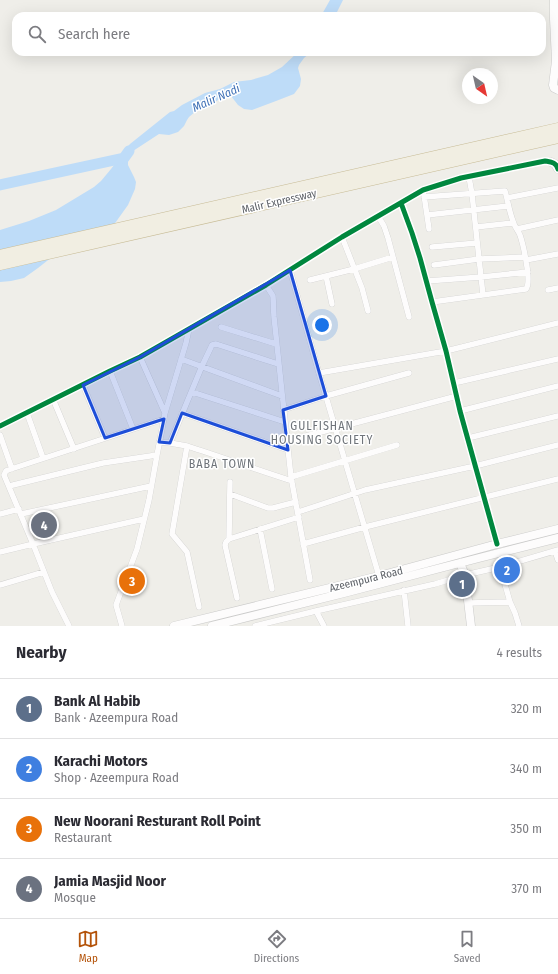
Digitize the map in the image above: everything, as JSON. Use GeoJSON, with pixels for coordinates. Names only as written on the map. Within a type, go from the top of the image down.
{"type":"FeatureCollection","features":[{"type":"Feature","properties":{"kind":"highway","name":"Malir Expressway"},"geometry":{"type":"LineString","coordinates":[[0,255],[558,128]]}},
{"type":"Feature","properties":{"kind":"highway","name":"Malir Expressway"},"geometry":{"type":"LineString","coordinates":[[0,265],[558,138]]}},
{"type":"Feature","properties":{"kind":"main road"},"geometry":{"type":"LineString","coordinates":[[554,0],[556,61],[553,85],[554,88],[558,90]]}},
{"type":"Feature","properties":{"kind":"main road"},"geometry":{"type":"LineString","coordinates":[[551,162],[555,164],[558,169]]}},
{"type":"Feature","properties":{"kind":"main road","name":"Azeempura Road"},"geometry":{"type":"LineString","coordinates":[[174,626],[379,576],[496,544],[558,529]]}},
{"type":"Feature","properties":{"kind":"main road","name":"Azeempura Road"},"geometry":{"type":"LineString","coordinates":[[212,626],[344,594],[558,538]]}},
{"type":"Feature","properties":{"kind":"main road"},"geometry":{"type":"LineString","coordinates":[[460,563],[465,575],[471,626]]}},
{"type":"Feature","properties":{"kind":"street"},"geometry":{"type":"LineString","coordinates":[[0,426],[140,357],[266,285],[342,237],[423,190],[469,177],[551,162]]}},
{"type":"Feature","properties":{"kind":"street"},"geometry":{"type":"LineString","coordinates":[[469,177],[483,295]]}},
{"type":"Feature","properties":{"kind":"street"},"geometry":{"type":"LineString","coordinates":[[507,198],[558,188]]}},
{"type":"Feature","properties":{"kind":"street"},"geometry":{"type":"LineString","coordinates":[[423,190],[429,229]]}},
{"type":"Feature","properties":{"kind":"street"},"geometry":{"type":"LineString","coordinates":[[424,197],[504,190],[513,223],[520,236],[528,272],[528,287],[526,290],[432,302]]}},
{"type":"Feature","properties":{"kind":"street"},"geometry":{"type":"LineString","coordinates":[[400,203],[412,233],[427,281],[496,544]]}},
{"type":"Feature","properties":{"kind":"street"},"geometry":{"type":"LineString","coordinates":[[427,215],[508,206]]}},
{"type":"Feature","properties":{"kind":"street"},"geometry":{"type":"LineString","coordinates":[[378,216],[384,226],[409,317]]}},
{"type":"Feature","properties":{"kind":"street"},"geometry":{"type":"LineString","coordinates":[[517,229],[558,220]]}},
{"type":"Feature","properties":{"kind":"street"},"geometry":{"type":"LineString","coordinates":[[476,227],[513,223]]}},
{"type":"Feature","properties":{"kind":"street"},"geometry":{"type":"LineString","coordinates":[[342,237],[362,288],[368,311]]}},
{"type":"Feature","properties":{"kind":"street"},"geometry":{"type":"LineString","coordinates":[[432,247],[477,243]]}},
{"type":"Feature","properties":{"kind":"street"},"geometry":{"type":"LineString","coordinates":[[434,265],[479,259],[526,258],[558,254]]}},
{"type":"Feature","properties":{"kind":"street"},"geometry":{"type":"LineString","coordinates":[[310,280],[393,257]]}},
{"type":"Feature","properties":{"kind":"street"},"geometry":{"type":"LineString","coordinates":[[290,270],[379,576]]}},
{"type":"Feature","properties":{"kind":"street"},"geometry":{"type":"LineString","coordinates":[[427,281],[528,272]]}},
{"type":"Feature","properties":{"kind":"street"},"geometry":{"type":"LineString","coordinates":[[326,276],[332,304]]}},
{"type":"Feature","properties":{"kind":"street"},"geometry":{"type":"LineString","coordinates":[[266,285],[273,296],[276,344],[291,479],[310,580]]}},
{"type":"Feature","properties":{"kind":"street"},"geometry":{"type":"LineString","coordinates":[[548,290],[558,288]]}},
{"type":"Feature","properties":{"kind":"street"},"geometry":{"type":"LineString","coordinates":[[319,373],[446,352],[558,323]]}},
{"type":"Feature","properties":{"kind":"street"},"geometry":{"type":"LineString","coordinates":[[221,327],[276,344]]}},
{"type":"Feature","properties":{"kind":"street"},"geometry":{"type":"LineString","coordinates":[[122,626],[116,605],[137,549],[165,416],[182,359],[189,329]]}},
{"type":"Feature","properties":{"kind":"street"},"geometry":{"type":"LineString","coordinates":[[170,443],[212,345],[216,344],[278,364]]}},
{"type":"Feature","properties":{"kind":"street"},"geometry":{"type":"LineString","coordinates":[[140,357],[165,416]]}},
{"type":"Feature","properties":{"kind":"street"},"geometry":{"type":"LineString","coordinates":[[182,359],[282,396]]}},
{"type":"Feature","properties":{"kind":"street"},"geometry":{"type":"LineString","coordinates":[[454,383],[558,359]]}},
{"type":"Feature","properties":{"kind":"street"},"geometry":{"type":"LineString","coordinates":[[110,371],[133,429]]}},
{"type":"Feature","properties":{"kind":"street"},"geometry":{"type":"LineString","coordinates":[[283,410],[326,396],[409,373]]}},
{"type":"Feature","properties":{"kind":"street"},"geometry":{"type":"LineString","coordinates":[[83,385],[105,438]]}},
{"type":"Feature","properties":{"kind":"street"},"geometry":{"type":"LineString","coordinates":[[460,411],[558,386]]}},
{"type":"Feature","properties":{"kind":"street"},"geometry":{"type":"LineString","coordinates":[[192,392],[285,422]]}},
{"type":"Feature","properties":{"kind":"street"},"geometry":{"type":"LineString","coordinates":[[287,441],[457,396]]}},
{"type":"Feature","properties":{"kind":"street"},"geometry":{"type":"LineString","coordinates":[[53,399],[74,448]]}},
{"type":"Feature","properties":{"kind":"street"},"geometry":{"type":"LineString","coordinates":[[27,413],[43,458]]}},
{"type":"Feature","properties":{"kind":"street"},"geometry":{"type":"LineString","coordinates":[[182,413],[288,450]]}},
{"type":"Feature","properties":{"kind":"street"},"geometry":{"type":"LineString","coordinates":[[6,471],[133,429],[165,416]]}},
{"type":"Feature","properties":{"kind":"street"},"geometry":{"type":"LineString","coordinates":[[468,438],[558,416]]}},
{"type":"Feature","properties":{"kind":"street"},"geometry":{"type":"LineString","coordinates":[[0,435],[6,471],[4,475],[52,592],[69,626]]}},
{"type":"Feature","properties":{"kind":"street"},"geometry":{"type":"LineString","coordinates":[[159,442],[187,446],[223,457],[255,470],[291,479],[397,445]]}},
{"type":"Feature","properties":{"kind":"street"},"geometry":{"type":"LineString","coordinates":[[237,598],[225,545],[229,539],[365,490],[475,466],[558,445]]}},
{"type":"Feature","properties":{"kind":"street"},"geometry":{"type":"LineString","coordinates":[[187,446],[172,534],[187,552],[199,607]]}},
{"type":"Feature","properties":{"kind":"street"},"geometry":{"type":"LineString","coordinates":[[9,486],[103,463],[156,455]]}},
{"type":"Feature","properties":{"kind":"street"},"geometry":{"type":"LineString","coordinates":[[303,544],[484,497],[558,480]]}},
{"type":"Feature","properties":{"kind":"street"},"geometry":{"type":"LineString","coordinates":[[229,539],[230,482]]}},
{"type":"Feature","properties":{"kind":"street"},"geometry":{"type":"LineString","coordinates":[[0,514],[151,486]]}},
{"type":"Feature","properties":{"kind":"street"},"geometry":{"type":"LineString","coordinates":[[230,494],[268,508],[296,502]]}},
{"type":"Feature","properties":{"kind":"street"},"geometry":{"type":"LineString","coordinates":[[0,552],[144,520]]}},
{"type":"Feature","properties":{"kind":"street"},"geometry":{"type":"LineString","coordinates":[[260,529],[272,589]]}},
{"type":"Feature","properties":{"kind":"street"},"geometry":{"type":"LineString","coordinates":[[255,626],[404,590],[435,584],[500,567],[556,550],[558,560]]}},
{"type":"Feature","properties":{"kind":"street"},"geometry":{"type":"LineString","coordinates":[[500,567],[510,602],[519,626]]}},
{"type":"Feature","properties":{"kind":"street"},"geometry":{"type":"LineString","coordinates":[[0,585],[44,572]]}},
{"type":"Feature","properties":{"kind":"street"},"geometry":{"type":"LineString","coordinates":[[404,590],[408,626]]}},
{"type":"Feature","properties":{"kind":"street"},"geometry":{"type":"LineString","coordinates":[[468,603],[510,602]]}},
{"type":"Feature","properties":{"kind":"street"},"geometry":{"type":"LineString","coordinates":[[316,611],[324,626]]}},
{"type":"Feature","properties":{"kind":"highlighted area"},"geometry":{"type":"Polygon","coordinates":[[[290,270],[326,396],[283,410],[288,450],[182,413],[170,443],[159,442],[164,419],[105,438],[83,385],[140,357],[290,270]]]}},
{"type":"Feature","properties":{"kind":"water"},"geometry":{"type":"Polygon","coordinates":[[[330,0],[343,0],[337,12],[323,12],[330,0]]]}},
{"type":"Feature","properties":{"kind":"water"},"geometry":{"type":"Polygon","coordinates":[[[294,56],[306,56],[298,68],[301,79],[300,86],[294,94],[252,110],[244,109],[227,94],[212,104],[196,111],[189,117],[184,126],[178,132],[169,135],[159,134],[133,151],[128,158],[128,165],[136,182],[135,189],[128,205],[113,226],[52,257],[24,278],[0,282],[0,230],[29,221],[56,210],[94,187],[101,181],[130,144],[170,112],[182,105],[205,93],[220,89],[234,82],[251,80],[268,75],[282,67],[294,56]]]}},
{"type":"Feature","properties":{"kind":"waterway","name":"Malir Nadi"},"geometry":{"type":"LineString","coordinates":[[0,185],[124,158],[129,151]]}},
{"type":"Feature","properties":{"kind":"cycle path"},"geometry":{"type":"LineString","coordinates":[[0,426],[140,357],[266,285],[342,237],[423,190],[461,178],[545,161],[555,164],[558,169]]}},
{"type":"Feature","properties":{"kind":"cycle path"},"geometry":{"type":"LineString","coordinates":[[401,203],[420,258],[497,544]]}},
{"type":"Feature","properties":{"kind":"place","name":"Jamia Masjid Noor"},"geometry":{"type":"Point","coordinates":[44,525]}},
{"type":"Feature","properties":{"kind":"place","name":"Karachi Motors"},"geometry":{"type":"Point","coordinates":[507,570]}},
{"type":"Feature","properties":{"kind":"place","name":"New Noorani Resturant Roll Point"},"geometry":{"type":"Point","coordinates":[132,581]}},
{"type":"Feature","properties":{"kind":"place","name":"Bank Al Habib"},"geometry":{"type":"Point","coordinates":[462,584]}},
{"type":"Feature","properties":{"kind":"district","name":"GULFISHAN HOUSING SOCIETY"},"geometry":{"type":"Point","coordinates":[322,433]}},
{"type":"Feature","properties":{"kind":"district","name":"BABA TOWN"},"geometry":{"type":"Point","coordinates":[222,464]}}]}
